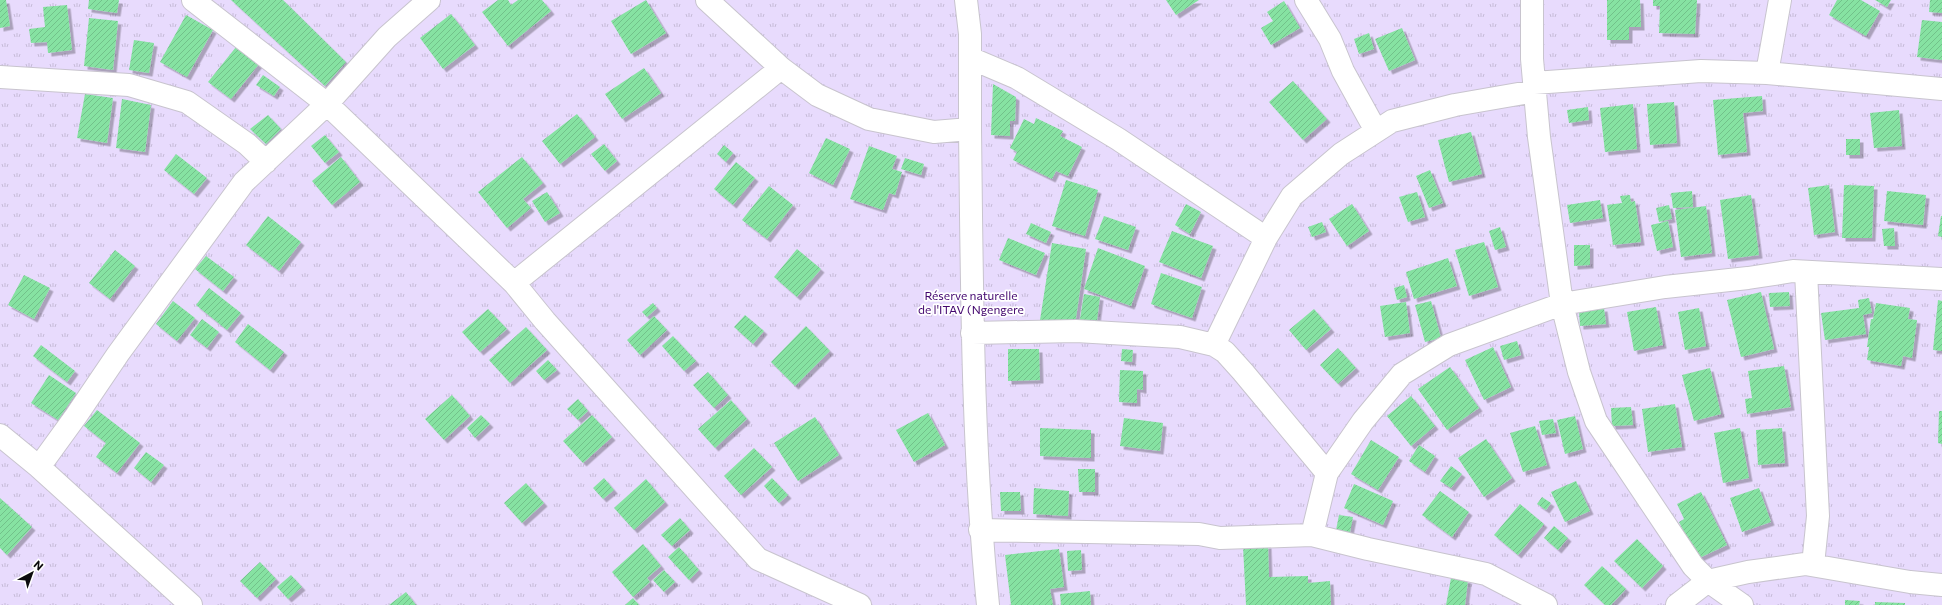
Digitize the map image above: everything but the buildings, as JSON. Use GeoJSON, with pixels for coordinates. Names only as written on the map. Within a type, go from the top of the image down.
{"type":"FeatureCollection","features":[{"type":"Feature","properties":{"kind":"street"},"geometry":{"type":"LineString","coordinates":[[193,0],[327,104],[514,283],[545,321],[758,560],[860,605]]}},
{"type":"Feature","properties":{"kind":"street"},"geometry":{"type":"LineString","coordinates":[[39,467],[118,354],[244,182],[327,104],[387,37],[429,0]]}},
{"type":"Feature","properties":{"kind":"street"},"geometry":{"type":"LineString","coordinates":[[707,0],[781,68],[817,95],[869,119],[934,132],[970,129]]}},
{"type":"Feature","properties":{"kind":"street"},"geometry":{"type":"LineString","coordinates":[[966,0],[970,34],[972,333],[980,530],[988,605]]}},
{"type":"Feature","properties":{"kind":"street"},"geometry":{"type":"LineString","coordinates":[[1306,0],[1330,39],[1343,71],[1376,131]]}},
{"type":"Feature","properties":{"kind":"street"},"geometry":{"type":"LineString","coordinates":[[1532,0],[1535,87],[1539,137],[1562,304],[1579,372],[1596,421],[1693,566],[1708,581],[1742,605]]}},
{"type":"Feature","properties":{"kind":"street"},"geometry":{"type":"LineString","coordinates":[[1767,73],[1780,0]]}},
{"type":"Feature","properties":{"kind":"street"},"geometry":{"type":"LineString","coordinates":[[970,58],[1017,78],[1111,135],[1266,238]]}},
{"type":"Feature","properties":{"kind":"street"},"geometry":{"type":"LineString","coordinates":[[514,283],[781,68]]}},
{"type":"Feature","properties":{"kind":"street"},"geometry":{"type":"LineString","coordinates":[[1214,345],[1266,238],[1292,196],[1341,154],[1392,121],[1535,87],[1701,71],[1767,73],[1942,89]]}},
{"type":"Feature","properties":{"kind":"street"},"geometry":{"type":"LineString","coordinates":[[0,77],[129,85],[187,102],[247,144],[266,162]]}},
{"type":"Feature","properties":{"kind":"street"},"geometry":{"type":"LineString","coordinates":[[1312,535],[1327,473],[1364,421],[1402,374],[1449,345],[1562,304],[1665,287],[1748,278],[1793,271],[1942,279]]}},
{"type":"Feature","properties":{"kind":"street"},"geometry":{"type":"LineString","coordinates":[[1806,272],[1818,516],[1813,565]]}},
{"type":"Feature","properties":{"kind":"street"},"geometry":{"type":"LineString","coordinates":[[972,333],[1076,331],[1180,336],[1214,345],[1225,352],[1248,377],[1327,473]]}},
{"type":"Feature","properties":{"kind":"street"},"geometry":{"type":"LineString","coordinates":[[0,435],[39,467],[191,605]]}},
{"type":"Feature","properties":{"kind":"street"},"geometry":{"type":"LineString","coordinates":[[980,530],[1199,534],[1220,538],[1312,535],[1368,549],[1486,574],[1546,605]]}},
{"type":"Feature","properties":{"kind":"street"},"geometry":{"type":"LineString","coordinates":[[1677,605],[1708,581],[1748,572],[1805,564],[1910,582],[1942,585]]}},
{"type":"Feature","properties":{"kind":"green space","name":"Réserve naturelle de l'ITAV (Ngengere"},"geometry":{"type":"Polygon","coordinates":[[[0,0],[1942,0],[1942,605],[0,605],[0,0]]]}}]}
